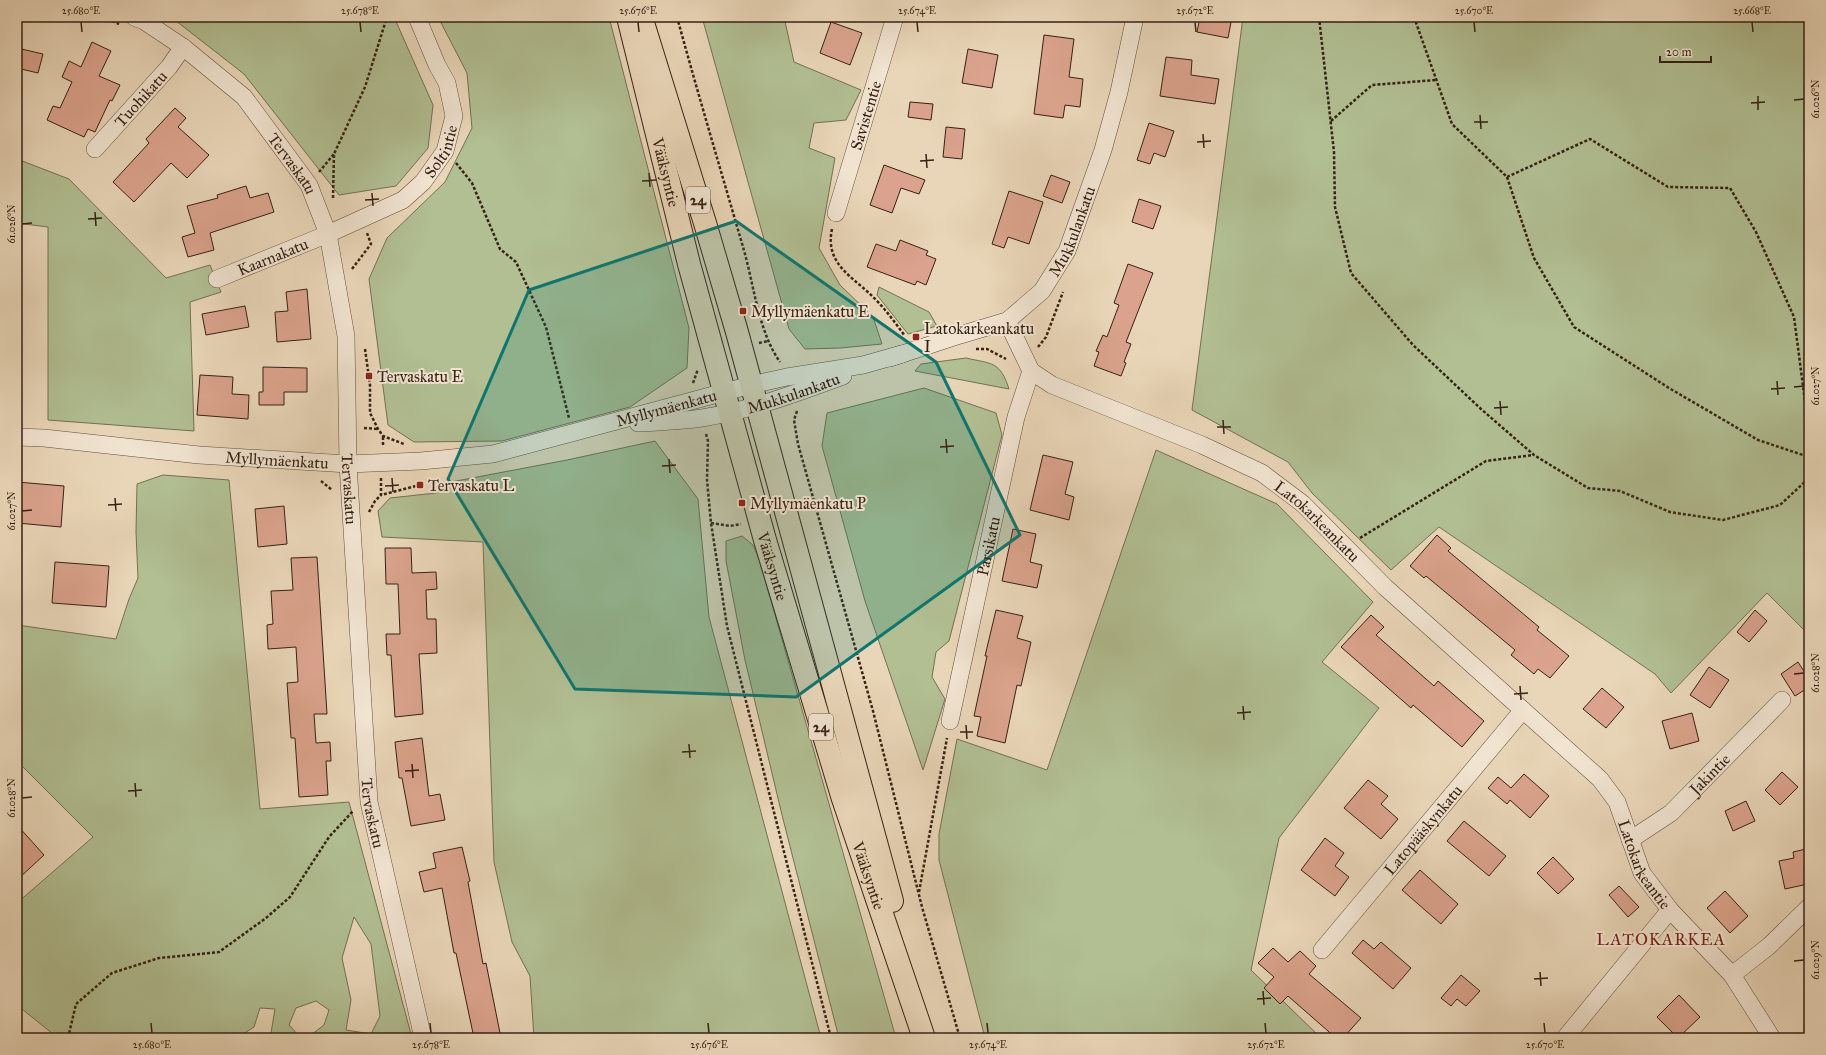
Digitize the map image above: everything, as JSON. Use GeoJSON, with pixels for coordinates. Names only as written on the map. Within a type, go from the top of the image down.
{"type":"FeatureCollection","features":[{"type":"Feature","properties":{"kind":"highway","name":"Vääksyntie"},"geometry":{"type":"LineString","coordinates":[[628,17],[668,183],[765,540],[825,741],[925,1038]]}},
{"type":"Feature","properties":{"kind":"highway","name":"Vääksyntie"},"geometry":{"type":"LineString","coordinates":[[641,17],[705,223],[757,405],[882,866],[925,1038]]}},
{"type":"Feature","properties":{"kind":"street","name":"Soltintie"},"geometry":{"type":"LineString","coordinates":[[328,234],[360,218],[403,200],[423,182],[445,151],[454,116],[447,84],[436,65],[417,17]]}},
{"type":"Feature","properties":{"kind":"street","name":"Savistentie"},"geometry":{"type":"LineString","coordinates":[[836,213],[896,17]]}},
{"type":"Feature","properties":{"kind":"street","name":"Mukkulankatu"},"geometry":{"type":"LineString","coordinates":[[727,402],[757,405],[794,394],[905,347],[1007,321],[1042,291],[1067,251],[1103,150],[1135,17]]}},
{"type":"Feature","properties":{"kind":"street","name":"Tervaskatu"},"geometry":{"type":"LineString","coordinates":[[128,21],[144,21],[183,47],[244,97],[309,185],[328,234],[346,336],[348,464],[369,802],[423,1038]]}},
{"type":"Feature","properties":{"kind":"street","name":"Tuohikatu"},"geometry":{"type":"LineString","coordinates":[[95,149],[169,67],[183,47]]}},
{"type":"Feature","properties":{"kind":"street","name":"Kaarnakatu"},"geometry":{"type":"LineString","coordinates":[[217,279],[328,234]]}},
{"type":"Feature","properties":{"kind":"street"},"geometry":{"type":"LineString","coordinates":[[1007,321],[1031,371]]}},
{"type":"Feature","properties":{"kind":"street","name":"Mukkulankatu"},"geometry":{"type":"LineString","coordinates":[[751,384],[863,365],[905,347]]}},
{"type":"Feature","properties":{"kind":"street","name":"Latokarkeankatu"},"geometry":{"type":"LineString","coordinates":[[1031,371],[1052,385],[1202,445],[1262,473],[1303,504],[1385,587],[1600,779]]}},
{"type":"Feature","properties":{"kind":"street","name":"Parsikatu"},"geometry":{"type":"LineString","coordinates":[[950,721],[1016,417],[1031,371]]}},
{"type":"Feature","properties":{"kind":"street","name":"Myllymäenkatu"},"geometry":{"type":"LineString","coordinates":[[17,437],[44,438],[199,455],[348,464],[421,461],[493,454],[577,432],[727,402],[751,384]]}},
{"type":"Feature","properties":{"kind":"street","name":"Jakintie"},"geometry":{"type":"LineString","coordinates":[[1630,840],[1671,813],[1782,700]]}},
{"type":"Feature","properties":{"kind":"street","name":"Latopääskynkatu"},"geometry":{"type":"LineString","coordinates":[[1322,950],[1522,710]]}},
{"type":"Feature","properties":{"kind":"street","name":"Latokarkeantie"},"geometry":{"type":"LineString","coordinates":[[1600,779],[1617,802],[1642,873],[1670,910],[1732,975],[1772,1038]]}},
{"type":"Feature","properties":{"kind":"street"},"geometry":{"type":"LineString","coordinates":[[1732,975],[1769,946],[1809,907]]}},
{"type":"Feature","properties":{"kind":"street"},"geometry":{"type":"LineString","coordinates":[[1565,1038],[1670,910]]}},
{"type":"Feature","properties":{"kind":"path"},"geometry":{"type":"LineString","coordinates":[[103,17],[128,21]]}},
{"type":"Feature","properties":{"kind":"path"},"geometry":{"type":"LineString","coordinates":[[309,185],[334,154],[364,87],[387,17]]}},
{"type":"Feature","properties":{"kind":"path"},"geometry":{"type":"LineString","coordinates":[[677,17],[744,249],[768,341],[787,377]]}},
{"type":"Feature","properties":{"kind":"path"},"geometry":{"type":"LineString","coordinates":[[1319,17],[1334,152],[1335,207],[1351,273],[1414,345],[1481,409],[1534,455],[1588,488],[1620,491],[1670,512],[1723,520],[1780,505],[1809,478]]}},
{"type":"Feature","properties":{"kind":"path"},"geometry":{"type":"LineString","coordinates":[[1414,17],[1452,124],[1507,177],[1534,258],[1574,327],[1669,388],[1758,440],[1809,457]]}},
{"type":"Feature","properties":{"kind":"path"},"geometry":{"type":"LineString","coordinates":[[1331,121],[1372,85],[1436,80]]}},
{"type":"Feature","properties":{"kind":"path"},"geometry":{"type":"LineString","coordinates":[[1507,177],[1590,138],[1668,187],[1730,188],[1756,232],[1794,317],[1806,409],[1809,417]]}},
{"type":"Feature","properties":{"kind":"path"},"geometry":{"type":"LineString","coordinates":[[445,151],[472,183],[500,249],[516,262],[546,327],[577,432]]}},
{"type":"Feature","properties":{"kind":"path"},"geometry":{"type":"LineString","coordinates":[[333,199],[334,154]]}},
{"type":"Feature","properties":{"kind":"path"},"geometry":{"type":"LineString","coordinates":[[836,213],[831,234],[832,252],[838,263],[848,275],[876,299],[905,347]]}},
{"type":"Feature","properties":{"kind":"path"},"geometry":{"type":"LineString","coordinates":[[353,275],[352,268],[371,244],[360,218]]}},
{"type":"Feature","properties":{"kind":"path"},"geometry":{"type":"LineString","coordinates":[[364,348],[370,385],[370,413],[383,436],[409,446]]}},
{"type":"Feature","properties":{"kind":"path"},"geometry":{"type":"LineString","coordinates":[[794,394],[799,406],[794,420],[798,444],[873,711],[919,895],[960,1038]]}},
{"type":"Feature","properties":{"kind":"path"},"geometry":{"type":"LineString","coordinates":[[348,426],[378,429]]}},
{"type":"Feature","properties":{"kind":"path"},"geometry":{"type":"LineString","coordinates":[[1345,547],[1486,461],[1534,455]]}},
{"type":"Feature","properties":{"kind":"path"},"geometry":{"type":"LineString","coordinates":[[368,516],[374,501],[381,495]]}},
{"type":"Feature","properties":{"kind":"path"},"geometry":{"type":"LineString","coordinates":[[711,523],[726,626],[832,1038]]}},
{"type":"Feature","properties":{"kind":"path"},"geometry":{"type":"LineString","coordinates":[[919,895],[950,721]]}},
{"type":"Feature","properties":{"kind":"path"},"geometry":{"type":"LineString","coordinates":[[68,1038],[76,1004],[112,973],[159,958],[218,952],[266,918],[290,897],[329,837],[359,804],[369,802]]}},
{"type":"Feature","properties":{"kind":"path"},"geometry":{"type":"LineString","coordinates":[[17,1033],[22,1038]]}},
{"type":"Feature","properties":{"kind":"highlighted area"},"geometry":{"type":"Polygon","coordinates":[[[736,221],[936,362],[1020,535],[796,697],[575,689],[448,479],[529,290],[736,221]]]}},
{"type":"Feature","properties":{"kind":"green space"},"geometry":{"type":"Polygon","coordinates":[[[171,17],[394,17],[433,105],[428,148],[396,186],[339,195],[244,74],[171,17]]]}},
{"type":"Feature","properties":{"kind":"green space"},"geometry":{"type":"Polygon","coordinates":[[[438,17],[609,17],[689,328],[687,368],[630,407],[502,441],[414,442],[388,425],[369,279],[387,238],[445,182],[472,128],[467,73],[438,17]]]}},
{"type":"Feature","properties":{"kind":"green space"},"geometry":{"type":"Polygon","coordinates":[[[702,17],[784,17],[794,62],[861,90],[846,120],[814,123],[809,148],[835,158],[819,248],[840,285],[873,317],[882,344],[840,348],[805,349],[789,329],[702,17]]]}},
{"type":"Feature","properties":{"kind":"green space"},"geometry":{"type":"Polygon","coordinates":[[[1243,17],[1799,17],[1809,23],[1809,635],[1767,593],[1671,693],[1655,674],[1439,527],[1391,570],[1312,493],[1288,462],[1192,410],[1243,17]]]}},
{"type":"Feature","properties":{"kind":"green space"},"geometry":{"type":"Polygon","coordinates":[[[17,159],[69,179],[166,278],[210,265],[221,292],[190,302],[194,431],[48,420],[48,227],[17,223],[17,159]]]}},
{"type":"Feature","properties":{"kind":"green space"},"geometry":{"type":"Polygon","coordinates":[[[879,287],[929,312],[937,326],[908,334],[877,295],[879,287]]]}},
{"type":"Feature","properties":{"kind":"green space"},"geometry":{"type":"Polygon","coordinates":[[[966,358],[994,365],[1002,373],[1009,389],[915,371],[921,364],[966,358]]]}},
{"type":"Feature","properties":{"kind":"green space"},"geometry":{"type":"Polygon","coordinates":[[[924,388],[996,413],[1002,435],[949,641],[936,652],[932,677],[945,699],[923,770],[865,601],[822,446],[827,413],[924,388]]]}},
{"type":"Feature","properties":{"kind":"green space"},"geometry":{"type":"Polygon","coordinates":[[[655,441],[698,499],[709,617],[821,1038],[534,1038],[530,976],[512,942],[494,862],[483,542],[382,537],[378,511],[390,498],[436,493],[451,482],[567,460],[655,441]]]}},
{"type":"Feature","properties":{"kind":"green space"},"geometry":{"type":"Polygon","coordinates":[[[1156,450],[1277,504],[1373,602],[1322,662],[1379,708],[1279,838],[1251,970],[1321,1038],[985,1038],[939,860],[939,834],[957,739],[1047,770],[1156,450]]]}},
{"type":"Feature","properties":{"kind":"green space"},"geometry":{"type":"Polygon","coordinates":[[[163,475],[229,480],[260,809],[349,802],[412,1038],[307,1038],[324,1025],[329,1010],[316,1001],[296,1008],[289,1025],[301,1038],[275,1038],[271,1033],[275,1009],[260,1008],[254,1027],[237,1038],[58,1038],[17,1005],[17,903],[93,837],[17,761],[17,625],[116,639],[129,599],[138,578],[136,532],[137,484],[163,475]],[[354,917],[342,958],[351,1000],[346,1030],[371,1034],[380,1016],[371,944],[354,917]]]}},
{"type":"Feature","properties":{"kind":"green space"},"geometry":{"type":"Polygon","coordinates":[[[742,536],[753,545],[759,559],[896,1038],[839,1038],[782,815],[745,660],[726,561],[726,541],[742,536]]]}},
{"type":"Feature","properties":{"kind":"building"},"geometry":{"type":"Polygon","coordinates":[[[1200,17],[1232,17],[1228,38],[1197,32],[1200,17]]]}},
{"type":"Feature","properties":{"kind":"building"},"geometry":{"type":"Polygon","coordinates":[[[831,22],[862,33],[850,65],[820,53],[831,22]]]}},
{"type":"Feature","properties":{"kind":"building"},"geometry":{"type":"Polygon","coordinates":[[[1044,35],[1074,39],[1069,77],[1083,79],[1080,107],[1065,105],[1063,118],[1034,114],[1044,35]]]}},
{"type":"Feature","properties":{"kind":"building"},"geometry":{"type":"Polygon","coordinates":[[[92,42],[111,51],[99,76],[120,85],[112,101],[110,100],[95,132],[88,129],[84,137],[47,120],[53,106],[60,108],[72,82],[62,77],[69,61],[81,67],[92,42]]]}},
{"type":"Feature","properties":{"kind":"building"},"geometry":{"type":"Polygon","coordinates":[[[17,48],[43,54],[38,73],[17,68],[17,48]]]}},
{"type":"Feature","properties":{"kind":"building"},"geometry":{"type":"Polygon","coordinates":[[[968,49],[998,55],[992,88],[962,83],[968,49]]]}},
{"type":"Feature","properties":{"kind":"building"},"geometry":{"type":"Polygon","coordinates":[[[1166,57],[1192,60],[1191,75],[1219,79],[1215,104],[1160,96],[1166,57]]]}},
{"type":"Feature","properties":{"kind":"building"},"geometry":{"type":"Polygon","coordinates":[[[910,102],[933,104],[931,120],[908,117],[910,102]]]}},
{"type":"Feature","properties":{"kind":"building"},"geometry":{"type":"Polygon","coordinates":[[[175,108],[186,118],[178,127],[209,155],[187,178],[171,163],[134,202],[113,182],[149,143],[146,139],[175,108]]]}},
{"type":"Feature","properties":{"kind":"building"},"geometry":{"type":"Polygon","coordinates":[[[1149,123],[1174,131],[1165,157],[1154,153],[1150,164],[1137,160],[1149,123]]]}},
{"type":"Feature","properties":{"kind":"building"},"geometry":{"type":"Polygon","coordinates":[[[946,127],[965,129],[962,159],[943,157],[946,127]]]}},
{"type":"Feature","properties":{"kind":"building"},"geometry":{"type":"Polygon","coordinates":[[[884,165],[925,180],[919,194],[901,188],[892,213],[870,205],[884,165]]]}},
{"type":"Feature","properties":{"kind":"building"},"geometry":{"type":"Polygon","coordinates":[[[1051,175],[1070,182],[1062,203],[1043,196],[1051,175]]]}},
{"type":"Feature","properties":{"kind":"building"},"geometry":{"type":"Polygon","coordinates":[[[246,186],[250,198],[268,193],[274,212],[210,233],[214,250],[188,257],[182,237],[195,233],[187,206],[218,198],[217,195],[246,186]]]}},
{"type":"Feature","properties":{"kind":"building"},"geometry":{"type":"Polygon","coordinates":[[[1009,191],[1043,202],[1029,244],[1008,237],[1004,248],[992,244],[1009,191]]]}},
{"type":"Feature","properties":{"kind":"building"},"geometry":{"type":"Polygon","coordinates":[[[1139,199],[1161,206],[1153,229],[1132,222],[1139,199]]]}},
{"type":"Feature","properties":{"kind":"building"},"geometry":{"type":"Polygon","coordinates":[[[900,240],[928,251],[926,255],[936,259],[926,285],[917,281],[915,285],[867,267],[876,244],[896,251],[900,240]]]}},
{"type":"Feature","properties":{"kind":"building"},"geometry":{"type":"Polygon","coordinates":[[[1128,264],[1153,273],[1126,342],[1131,344],[1124,362],[1126,363],[1121,376],[1094,366],[1099,352],[1096,351],[1103,335],[1107,337],[1119,305],[1114,303],[1128,264]]]}},
{"type":"Feature","properties":{"kind":"building"},"geometry":{"type":"Polygon","coordinates":[[[307,289],[311,339],[277,342],[275,312],[288,311],[286,292],[307,289]]]}},
{"type":"Feature","properties":{"kind":"building"},"geometry":{"type":"Polygon","coordinates":[[[245,306],[249,327],[206,335],[202,314],[245,306]]]}},
{"type":"Feature","properties":{"kind":"building"},"geometry":{"type":"Polygon","coordinates":[[[263,367],[307,368],[307,392],[284,392],[284,405],[259,405],[259,392],[263,392],[263,367]]]}},
{"type":"Feature","properties":{"kind":"building"},"geometry":{"type":"Polygon","coordinates":[[[200,375],[233,377],[232,394],[249,395],[248,419],[197,415],[200,375]]]}},
{"type":"Feature","properties":{"kind":"building"},"geometry":{"type":"Polygon","coordinates":[[[1043,455],[1073,462],[1065,494],[1074,497],[1069,520],[1030,510],[1043,455]]]}},
{"type":"Feature","properties":{"kind":"building"},"geometry":{"type":"Polygon","coordinates":[[[17,482],[64,486],[61,527],[17,523],[17,482]]]}},
{"type":"Feature","properties":{"kind":"building"},"geometry":{"type":"Polygon","coordinates":[[[284,506],[287,544],[258,547],[255,509],[284,506]]]}},
{"type":"Feature","properties":{"kind":"building"},"geometry":{"type":"Polygon","coordinates":[[[1013,529],[1036,534],[1030,562],[1042,565],[1037,588],[1002,581],[1013,529]]]}},
{"type":"Feature","properties":{"kind":"building"},"geometry":{"type":"Polygon","coordinates":[[[1437,535],[1451,548],[1448,551],[1539,627],[1537,630],[1569,656],[1550,678],[1538,669],[1534,674],[1511,655],[1515,650],[1426,576],[1424,578],[1410,566],[1437,535]]]}},
{"type":"Feature","properties":{"kind":"building"},"geometry":{"type":"Polygon","coordinates":[[[385,548],[411,548],[412,573],[436,572],[437,589],[426,590],[427,619],[436,619],[437,653],[419,654],[423,714],[395,717],[391,655],[387,655],[386,634],[400,634],[398,584],[386,584],[385,548]]]}},
{"type":"Feature","properties":{"kind":"building"},"geometry":{"type":"Polygon","coordinates":[[[317,557],[327,714],[314,714],[316,743],[330,742],[331,761],[326,761],[328,795],[299,797],[295,738],[291,738],[287,683],[298,682],[296,647],[268,649],[267,625],[273,624],[271,591],[293,590],[291,558],[317,557]]]}},
{"type":"Feature","properties":{"kind":"building"},"geometry":{"type":"Polygon","coordinates":[[[55,562],[109,566],[106,607],[52,603],[55,562]]]}},
{"type":"Feature","properties":{"kind":"building"},"geometry":{"type":"Polygon","coordinates":[[[996,610],[1023,616],[1017,638],[1031,642],[1021,686],[1017,685],[1005,743],[977,736],[981,717],[974,716],[987,656],[985,656],[996,610]]]}},
{"type":"Feature","properties":{"kind":"building"},"geometry":{"type":"Polygon","coordinates":[[[1755,610],[1767,621],[1749,642],[1737,632],[1755,610]]]}},
{"type":"Feature","properties":{"kind":"building"},"geometry":{"type":"Polygon","coordinates":[[[1371,615],[1384,627],[1376,635],[1434,686],[1438,681],[1484,721],[1462,747],[1413,705],[1411,708],[1341,647],[1371,615]]]}},
{"type":"Feature","properties":{"kind":"building"},"geometry":{"type":"Polygon","coordinates":[[[1798,662],[1809,679],[1809,687],[1795,696],[1781,674],[1798,662]]]}},
{"type":"Feature","properties":{"kind":"building"},"geometry":{"type":"Polygon","coordinates":[[[1709,667],[1729,680],[1710,708],[1690,695],[1709,667]]]}},
{"type":"Feature","properties":{"kind":"building"},"geometry":{"type":"Polygon","coordinates":[[[1602,688],[1624,707],[1606,728],[1583,709],[1602,688]]]}},
{"type":"Feature","properties":{"kind":"building"},"geometry":{"type":"Polygon","coordinates":[[[1692,713],[1699,741],[1670,749],[1662,721],[1692,713]]]}},
{"type":"Feature","properties":{"kind":"building"},"geometry":{"type":"Polygon","coordinates":[[[422,738],[429,796],[440,794],[445,820],[411,826],[402,778],[399,778],[395,742],[422,738]]]}},
{"type":"Feature","properties":{"kind":"building"},"geometry":{"type":"Polygon","coordinates":[[[1782,772],[1798,787],[1780,805],[1765,790],[1782,772]]]}},
{"type":"Feature","properties":{"kind":"building"},"geometry":{"type":"Polygon","coordinates":[[[1524,774],[1549,796],[1530,818],[1510,800],[1507,804],[1488,788],[1498,777],[1511,788],[1524,774]]]}},
{"type":"Feature","properties":{"kind":"building"},"geometry":{"type":"Polygon","coordinates":[[[1368,780],[1388,796],[1381,804],[1398,819],[1381,839],[1344,808],[1368,780]]]}},
{"type":"Feature","properties":{"kind":"building"},"geometry":{"type":"Polygon","coordinates":[[[1746,801],[1755,821],[1733,831],[1725,811],[1746,801]]]}},
{"type":"Feature","properties":{"kind":"building"},"geometry":{"type":"Polygon","coordinates":[[[1464,821],[1506,856],[1489,876],[1447,841],[1464,821]]]}},
{"type":"Feature","properties":{"kind":"building"},"geometry":{"type":"Polygon","coordinates":[[[17,825],[44,855],[17,880],[17,825]]]}},
{"type":"Feature","properties":{"kind":"building"},"geometry":{"type":"Polygon","coordinates":[[[1325,838],[1344,853],[1335,866],[1349,877],[1335,896],[1301,870],[1325,838]]]}},
{"type":"Feature","properties":{"kind":"building"},"geometry":{"type":"Polygon","coordinates":[[[462,847],[470,881],[468,882],[483,964],[486,963],[501,1038],[474,1038],[456,953],[454,953],[442,888],[424,892],[419,872],[436,868],[433,853],[462,847]]]}},
{"type":"Feature","properties":{"kind":"building"},"geometry":{"type":"Polygon","coordinates":[[[1806,849],[1809,866],[1804,867],[1808,884],[1785,889],[1779,861],[1794,858],[1793,852],[1806,849]]]}},
{"type":"Feature","properties":{"kind":"building"},"geometry":{"type":"Polygon","coordinates":[[[1553,857],[1574,879],[1558,894],[1537,873],[1553,857]]]}},
{"type":"Feature","properties":{"kind":"building"},"geometry":{"type":"Polygon","coordinates":[[[1420,870],[1458,904],[1441,924],[1402,890],[1420,870]]]}},
{"type":"Feature","properties":{"kind":"building"},"geometry":{"type":"Polygon","coordinates":[[[1619,886],[1639,907],[1628,917],[1609,895],[1619,886]]]}},
{"type":"Feature","properties":{"kind":"building"},"geometry":{"type":"Polygon","coordinates":[[[1725,891],[1748,916],[1730,933],[1707,908],[1725,891]]]}},
{"type":"Feature","properties":{"kind":"building"},"geometry":{"type":"Polygon","coordinates":[[[1363,940],[1374,949],[1381,942],[1411,968],[1393,989],[1352,953],[1363,940]]]}},
{"type":"Feature","properties":{"kind":"building"},"geometry":{"type":"Polygon","coordinates":[[[1273,948],[1288,962],[1300,951],[1316,966],[1309,974],[1361,1018],[1343,1038],[1336,1038],[1288,996],[1280,1004],[1264,988],[1274,977],[1258,963],[1273,948]]]}},
{"type":"Feature","properties":{"kind":"building"},"geometry":{"type":"Polygon","coordinates":[[[1461,975],[1480,991],[1466,1006],[1457,999],[1451,1006],[1441,998],[1461,975]]]}},
{"type":"Feature","properties":{"kind":"building"},"geometry":{"type":"Polygon","coordinates":[[[1679,995],[1700,1017],[1678,1038],[1657,1017],[1679,995]]]}},
{"type":"Feature","properties":{"kind":"place","name":"Myllymäenkatu E"},"geometry":{"type":"Point","coordinates":[743,311]}},
{"type":"Feature","properties":{"kind":"place","name":"Latokarkeankatu I"},"geometry":{"type":"Point","coordinates":[916,337]}},
{"type":"Feature","properties":{"kind":"place","name":"Tervaskatu E"},"geometry":{"type":"Point","coordinates":[369,376]}},
{"type":"Feature","properties":{"kind":"place","name":"Tervaskatu L"},"geometry":{"type":"Point","coordinates":[420,485]}},
{"type":"Feature","properties":{"kind":"place","name":"Myllymäenkatu P"},"geometry":{"type":"Point","coordinates":[742,503]}},
{"type":"Feature","properties":{"kind":"district","name":"LATOKARKEA"},"geometry":{"type":"Point","coordinates":[1661,939]}}]}
